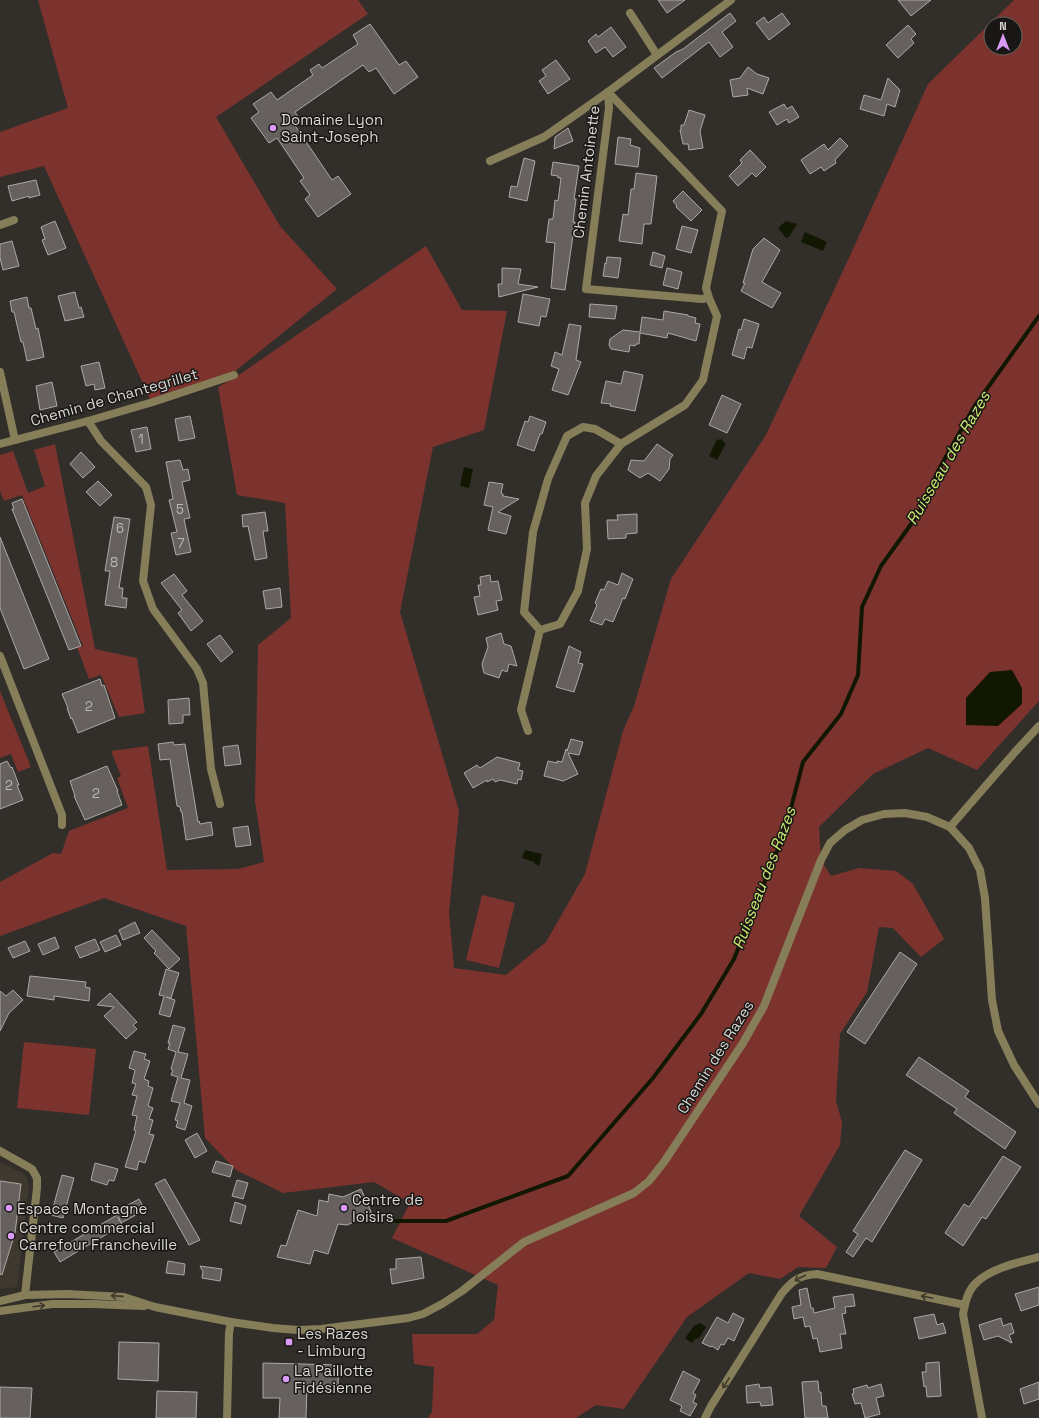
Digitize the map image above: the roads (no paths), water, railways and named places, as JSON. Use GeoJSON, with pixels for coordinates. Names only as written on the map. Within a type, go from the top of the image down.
{"type":"FeatureCollection","features":[{"type":"Feature","properties":{"kind":"street"},"geometry":{"type":"LineString","coordinates":[[490,161],[544,137],[608,92],[731,0]]}},
{"type":"Feature","properties":{"kind":"street"},"geometry":{"type":"LineString","coordinates":[[630,13],[657,55]]}},
{"type":"Feature","properties":{"kind":"street","name":"Chemin Antoinette"},"geometry":{"type":"LineString","coordinates":[[608,92],[609,108],[586,289],[702,300],[709,298]]}},
{"type":"Feature","properties":{"kind":"street","name":"Chemin Antoinette"},"geometry":{"type":"LineString","coordinates":[[540,630],[560,624],[578,591],[587,549],[585,503],[596,476],[621,444],[685,405],[703,380],[718,316],[706,288],[722,211],[608,92]]}},
{"type":"Feature","properties":{"kind":"street"},"geometry":{"type":"LineString","coordinates":[[0,225],[14,220]]}},
{"type":"Feature","properties":{"kind":"street"},"geometry":{"type":"LineString","coordinates":[[0,372],[15,440]]}},
{"type":"Feature","properties":{"kind":"street","name":"Chemin de Chantegrillet"},"geometry":{"type":"LineString","coordinates":[[0,444],[153,402],[234,375]]}},
{"type":"Feature","properties":{"kind":"street"},"geometry":{"type":"LineString","coordinates":[[88,421],[101,441],[146,487],[151,505],[143,581],[153,609],[197,669],[203,684],[211,769],[220,804]]}},
{"type":"Feature","properties":{"kind":"street"},"geometry":{"type":"LineString","coordinates":[[528,731],[521,710],[540,630],[524,612],[533,532],[548,479],[566,436],[582,427],[595,429],[621,444]]}},
{"type":"Feature","properties":{"kind":"street"},"geometry":{"type":"LineString","coordinates":[[0,656],[62,815],[62,825]]}},
{"type":"Feature","properties":{"kind":"street"},"geometry":{"type":"LineString","coordinates":[[950,827],[1039,726]]}},
{"type":"Feature","properties":{"kind":"street","name":"Chemin des Razes"},"geometry":{"type":"LineString","coordinates":[[0,1301],[25,1295],[67,1294],[124,1297],[155,1307],[232,1322],[298,1330],[321,1329],[408,1318],[423,1314],[442,1304],[462,1291],[524,1242],[634,1193],[648,1181],[664,1162],[764,1006],[821,860],[830,843],[845,830],[862,820],[884,814],[904,813],[927,817],[950,827],[971,851],[980,870],[985,898],[992,1000],[998,1031],[1014,1064],[1039,1104]]}},
{"type":"Feature","properties":{"kind":"street"},"geometry":{"type":"LineString","coordinates":[[0,1151],[32,1169],[36,1178],[37,1188],[25,1295]]}},
{"type":"Feature","properties":{"kind":"street"},"geometry":{"type":"LineString","coordinates":[[982,1418],[963,1314],[965,1305],[973,1286],[982,1278],[1009,1265],[1039,1256]]}},
{"type":"Feature","properties":{"kind":"street"},"geometry":{"type":"LineString","coordinates":[[705,1418],[782,1293],[792,1282],[805,1274],[817,1274],[965,1305]]}},
{"type":"Feature","properties":{"kind":"street","name":"Chemin des Razes"},"geometry":{"type":"LineString","coordinates":[[0,1305],[25,1295]]}},
{"type":"Feature","properties":{"kind":"street","name":"Chemin des Razes"},"geometry":{"type":"LineString","coordinates":[[0,1311],[52,1304],[155,1307]]}},
{"type":"Feature","properties":{"kind":"street"},"geometry":{"type":"LineString","coordinates":[[227,1418],[229,1333],[232,1322]]}},
{"type":"Feature","properties":{"kind":"waterway","name":"Ruisseau des Razes"},"geometry":{"type":"LineString","coordinates":[[395,1221],[446,1221],[568,1176],[653,1078],[701,1014],[734,959],[785,831],[803,762],[841,714],[858,675],[862,607],[881,566],[919,513],[939,469],[974,407],[1039,316]]}},
{"type":"Feature","properties":{"kind":"place","name":"Domaine Lyon Saint-Joseph"},"geometry":{"type":"Point","coordinates":[273,128]}},
{"type":"Feature","properties":{"kind":"place","name":"Espace Montagne"},"geometry":{"type":"Point","coordinates":[9,1208]}},
{"type":"Feature","properties":{"kind":"place","name":"Centre de loisirs"},"geometry":{"type":"Point","coordinates":[344,1208]}},
{"type":"Feature","properties":{"kind":"place","name":"Centre commercial Carrefour Francheville"},"geometry":{"type":"Point","coordinates":[11,1236]}},
{"type":"Feature","properties":{"kind":"place","name":"Les Razes - Limburg"},"geometry":{"type":"Point","coordinates":[289,1342]}},
{"type":"Feature","properties":{"kind":"place","name":"La Paillotte Fidésienne"},"geometry":{"type":"Point","coordinates":[286,1379]}}]}
